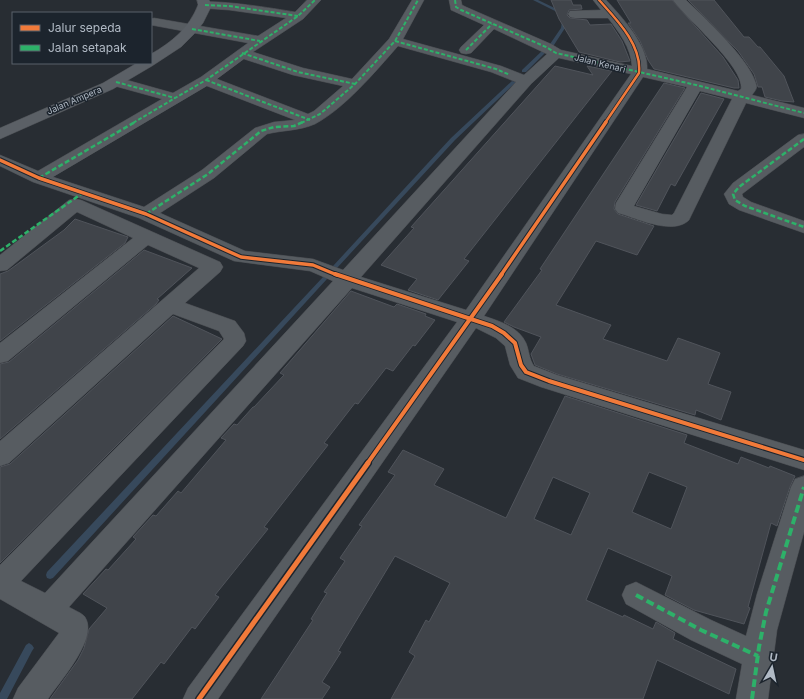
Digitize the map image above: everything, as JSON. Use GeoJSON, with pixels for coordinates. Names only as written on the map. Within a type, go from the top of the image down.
{"type":"FeatureCollection","features":[{"type":"Feature","properties":{"kind":"street"},"geometry":{"type":"LineString","coordinates":[[39,178],[206,80],[242,53],[298,16],[315,0]]}},
{"type":"Feature","properties":{"kind":"street"},"geometry":{"type":"LineString","coordinates":[[146,214],[208,174],[261,131],[274,127],[294,126],[310,120],[320,114],[355,84],[395,41],[418,0]]}},
{"type":"Feature","properties":{"kind":"street"},"geometry":{"type":"LineString","coordinates":[[199,699],[472,318],[639,73],[640,68],[634,46],[626,33],[599,0]]}},
{"type":"Feature","properties":{"kind":"street"},"geometry":{"type":"LineString","coordinates":[[679,0],[722,45],[745,75],[750,85],[748,91],[741,96],[682,216],[677,221],[661,220],[624,209],[625,203],[696,85]]}},
{"type":"Feature","properties":{"kind":"street","name":"Jalan Kenari"},"geometry":{"type":"LineString","coordinates":[[451,1],[461,10],[546,47],[556,53],[696,85],[804,113]]}},
{"type":"Feature","properties":{"kind":"street"},"geometry":{"type":"LineString","coordinates":[[152,59],[181,40],[192,29],[200,18],[204,2],[298,16]]}},
{"type":"Feature","properties":{"kind":"street"},"geometry":{"type":"LineString","coordinates":[[575,14],[610,14]]}},
{"type":"Feature","properties":{"kind":"street"},"geometry":{"type":"LineString","coordinates":[[154,22],[260,41]]}},
{"type":"Feature","properties":{"kind":"street"},"geometry":{"type":"LineString","coordinates":[[466,50],[492,24]]}},
{"type":"Feature","properties":{"kind":"street"},"geometry":{"type":"LineString","coordinates":[[395,41],[496,69],[518,78]]}},
{"type":"Feature","properties":{"kind":"street"},"geometry":{"type":"LineString","coordinates":[[242,53],[278,66],[330,80],[355,84]]}},
{"type":"Feature","properties":{"kind":"street"},"geometry":{"type":"LineString","coordinates":[[48,610],[347,279],[518,78],[556,53]]}},
{"type":"Feature","properties":{"kind":"street","name":"Jalan Ampera"},"geometry":{"type":"LineString","coordinates":[[0,134],[116,82],[145,64]]}},
{"type":"Feature","properties":{"kind":"street"},"geometry":{"type":"LineString","coordinates":[[206,80],[310,120]]}},
{"type":"Feature","properties":{"kind":"street"},"geometry":{"type":"LineString","coordinates":[[116,82],[175,98]]}},
{"type":"Feature","properties":{"kind":"street"},"geometry":{"type":"LineString","coordinates":[[804,139],[739,187],[733,194],[735,200],[745,206],[804,227]]}},
{"type":"Feature","properties":{"kind":"street"},"geometry":{"type":"LineString","coordinates":[[0,160],[39,178],[146,214],[241,257],[313,265],[347,279],[472,318],[504,332],[515,343],[521,365],[526,372],[557,384],[804,460]]}},
{"type":"Feature","properties":{"kind":"street"},"geometry":{"type":"LineString","coordinates":[[0,251],[84,192]]}},
{"type":"Feature","properties":{"kind":"street"},"geometry":{"type":"LineString","coordinates":[[0,265],[75,204],[214,267],[169,304],[0,456]]}},
{"type":"Feature","properties":{"kind":"street"},"geometry":{"type":"LineString","coordinates":[[0,355],[147,236]]}},
{"type":"Feature","properties":{"kind":"street"},"geometry":{"type":"LineString","coordinates":[[29,699],[73,637],[74,626],[0,584],[235,342],[233,333],[227,326],[169,304]]}},
{"type":"Feature","properties":{"kind":"street"},"geometry":{"type":"LineString","coordinates":[[752,699],[761,632],[804,487]]}},
{"type":"Feature","properties":{"kind":"street"},"geometry":{"type":"LineString","coordinates":[[636,595],[701,630],[758,656]]}},
{"type":"Feature","properties":{"kind":"building"},"geometry":{"type":"Polygon","coordinates":[[[551,0],[571,0],[573,5],[581,5],[582,9],[569,10],[567,15],[570,18],[587,20],[590,25],[611,24],[622,41],[630,61],[620,62],[579,52],[559,19],[551,0]]]}},
{"type":"Feature","properties":{"kind":"building"},"geometry":{"type":"Polygon","coordinates":[[[617,0],[672,0],[723,57],[738,80],[739,88],[654,69],[648,60],[640,41],[628,23],[631,23],[617,0]]]}},
{"type":"Feature","properties":{"kind":"building"},"geometry":{"type":"Polygon","coordinates":[[[688,0],[714,0],[744,37],[749,37],[758,47],[760,47],[784,76],[794,102],[765,97],[762,87],[758,87],[754,74],[738,51],[688,0]]]}},
{"type":"Feature","properties":{"kind":"building"},"geometry":{"type":"Polygon","coordinates":[[[555,66],[593,75],[587,66],[612,71],[464,259],[469,261],[438,300],[408,290],[417,279],[381,265],[414,228],[411,227],[555,66]]]}},
{"type":"Feature","properties":{"kind":"building"},"geometry":{"type":"Polygon","coordinates":[[[664,83],[685,88],[615,202],[614,209],[618,214],[654,226],[637,255],[596,241],[556,305],[611,325],[603,339],[667,361],[678,338],[720,353],[708,384],[731,392],[721,420],[696,410],[695,415],[557,374],[535,365],[531,354],[541,337],[504,322],[542,270],[540,269],[664,83]]]}},
{"type":"Feature","properties":{"kind":"building"},"geometry":{"type":"Polygon","coordinates":[[[701,93],[724,99],[675,186],[671,184],[657,211],[636,205],[701,93]]]}},
{"type":"Feature","properties":{"kind":"building"},"geometry":{"type":"Polygon","coordinates":[[[75,219],[128,237],[125,243],[0,341],[0,274],[8,271],[64,230],[75,219]]]}},
{"type":"Feature","properties":{"kind":"building"},"geometry":{"type":"Polygon","coordinates":[[[144,250],[192,268],[157,299],[159,300],[156,304],[0,439],[0,364],[9,362],[144,250]]]}},
{"type":"Feature","properties":{"kind":"building"},"geometry":{"type":"Polygon","coordinates":[[[351,291],[394,307],[397,304],[426,314],[425,316],[435,320],[393,371],[386,368],[358,404],[355,403],[324,443],[328,445],[264,527],[268,529],[215,595],[219,597],[195,629],[192,627],[164,664],[161,662],[132,699],[50,699],[78,660],[84,648],[89,629],[107,608],[83,594],[106,569],[108,570],[136,539],[133,537],[153,515],[156,516],[178,491],[181,493],[226,440],[221,438],[234,424],[237,425],[284,375],[280,373],[351,291]]]}},
{"type":"Feature","properties":{"kind":"building"},"geometry":{"type":"Polygon","coordinates":[[[173,316],[222,339],[0,563],[0,467],[10,464],[173,316]]]}},
{"type":"Feature","properties":{"kind":"building"},"geometry":{"type":"Polygon","coordinates":[[[565,396],[687,435],[684,443],[738,464],[741,457],[795,476],[777,526],[771,523],[748,607],[750,608],[744,624],[694,610],[665,595],[672,576],[608,548],[586,600],[623,617],[624,615],[653,629],[656,622],[675,633],[673,639],[736,669],[729,694],[657,660],[643,699],[391,699],[415,656],[409,652],[426,620],[429,622],[450,583],[395,556],[338,651],[341,652],[322,682],[330,687],[322,699],[261,699],[313,620],[311,619],[327,593],[324,592],[345,561],[340,558],[362,526],[359,525],[395,475],[388,472],[403,450],[444,469],[434,485],[506,518],[565,396]],[[649,472],[632,512],[671,529],[687,487],[649,472]],[[553,477],[534,519],[571,535],[590,493],[553,477]]]}},
{"type":"Feature","properties":{"kind":"waterway"},"geometry":{"type":"LineString","coordinates":[[535,0],[565,14],[563,28],[550,47]]}},
{"type":"Feature","properties":{"kind":"waterway"},"geometry":{"type":"LineString","coordinates":[[524,71],[546,50]]}},
{"type":"Feature","properties":{"kind":"waterway"},"geometry":{"type":"LineString","coordinates":[[335,267],[453,139],[514,82]]}},
{"type":"Feature","properties":{"kind":"waterway"},"geometry":{"type":"LineString","coordinates":[[50,575],[325,278]]}},
{"type":"Feature","properties":{"kind":"waterway"},"geometry":{"type":"LineString","coordinates":[[2,699],[29,648]]}},
{"type":"Feature","properties":{"kind":"marked path"},"geometry":{"type":"LineString","coordinates":[[116,82],[175,98],[206,80],[298,16],[315,0]]}},
{"type":"Feature","properties":{"kind":"marked path"},"geometry":{"type":"LineString","coordinates":[[146,214],[208,174],[261,131],[274,127],[294,126],[320,114],[355,84],[395,41],[418,0]]}},
{"type":"Feature","properties":{"kind":"marked path"},"geometry":{"type":"LineString","coordinates":[[455,0],[456,7],[461,10],[546,47],[556,53],[696,85],[804,113]]}},
{"type":"Feature","properties":{"kind":"marked path"},"geometry":{"type":"LineString","coordinates":[[205,5],[229,6],[298,16]]}},
{"type":"Feature","properties":{"kind":"marked path"},"geometry":{"type":"LineString","coordinates":[[466,50],[492,24]]}},
{"type":"Feature","properties":{"kind":"marked path"},"geometry":{"type":"LineString","coordinates":[[192,29],[260,41]]}},
{"type":"Feature","properties":{"kind":"marked path"},"geometry":{"type":"LineString","coordinates":[[395,41],[496,69],[510,75]]}},
{"type":"Feature","properties":{"kind":"marked path"},"geometry":{"type":"LineString","coordinates":[[242,53],[298,72],[355,84]]}},
{"type":"Feature","properties":{"kind":"marked path"},"geometry":{"type":"LineString","coordinates":[[206,80],[310,120]]}},
{"type":"Feature","properties":{"kind":"marked path"},"geometry":{"type":"LineString","coordinates":[[39,178],[175,98]]}},
{"type":"Feature","properties":{"kind":"marked path"},"geometry":{"type":"LineString","coordinates":[[804,139],[739,187],[733,194],[735,200],[745,206],[804,227]]}},
{"type":"Feature","properties":{"kind":"marked path"},"geometry":{"type":"LineString","coordinates":[[0,251],[84,192]]}},
{"type":"Feature","properties":{"kind":"marked path"},"geometry":{"type":"LineString","coordinates":[[752,699],[759,647],[766,612],[804,487]]}},
{"type":"Feature","properties":{"kind":"marked path"},"geometry":{"type":"LineString","coordinates":[[636,595],[701,630],[758,656]]}},
{"type":"Feature","properties":{"kind":"cycle path"},"geometry":{"type":"LineString","coordinates":[[199,699],[472,318],[639,73],[640,64],[633,44],[612,14],[599,0]]}},
{"type":"Feature","properties":{"kind":"cycle path"},"geometry":{"type":"LineString","coordinates":[[0,160],[39,178],[146,214],[241,257],[313,265],[347,279],[492,326],[504,333],[515,343],[521,365],[526,372],[549,381],[804,460]]}}]}
